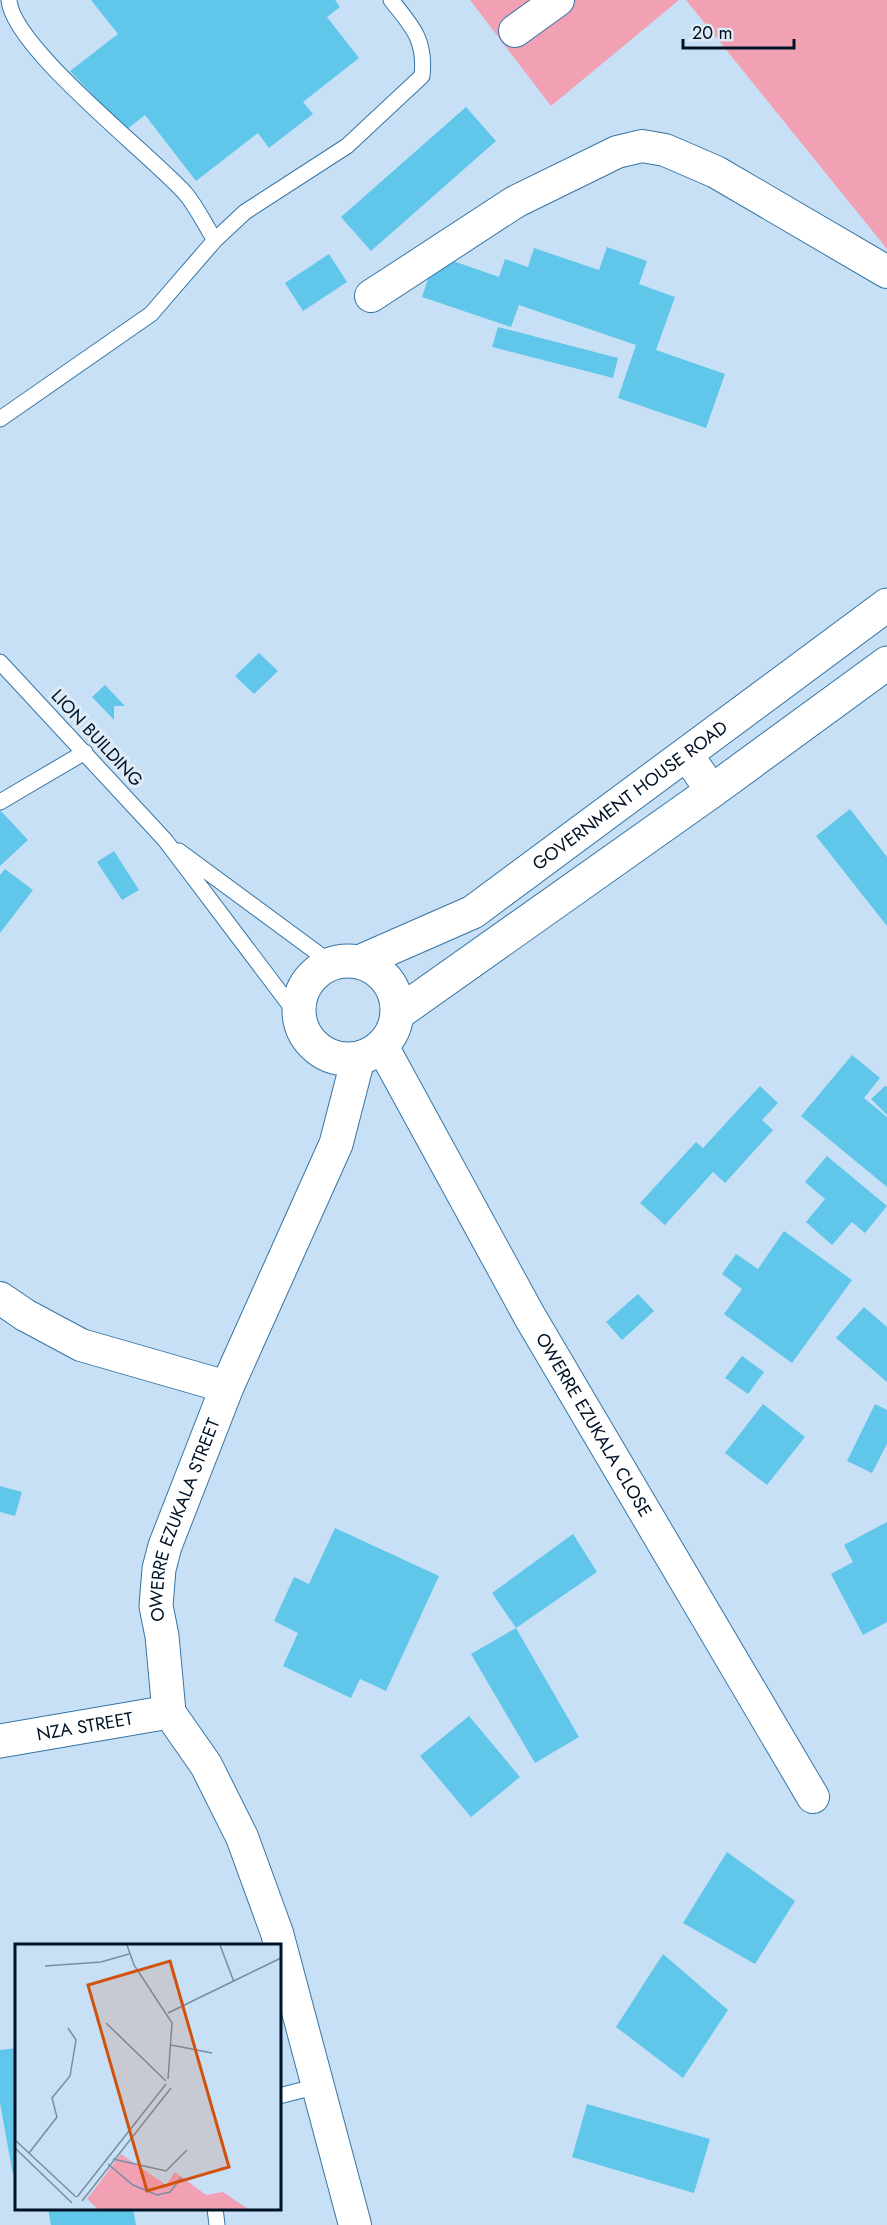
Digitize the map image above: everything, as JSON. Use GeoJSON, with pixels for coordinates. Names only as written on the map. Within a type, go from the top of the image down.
{"type":"FeatureCollection","features":[{"type":"Feature","properties":{"kind":"street"},"geometry":{"type":"LineString","coordinates":[[515,31],[558,0]]}},
{"type":"Feature","properties":{"kind":"street"},"geometry":{"type":"LineString","coordinates":[[371,296],[515,202],[616,152],[642,146],[665,150],[716,172],[887,272]]}},
{"type":"Feature","properties":{"kind":"street","name":"GOVERNMENT HOUSE ROAD"},"geometry":{"type":"LineString","coordinates":[[345,962],[473,912],[887,605]]}},
{"type":"Feature","properties":{"kind":"street"},"geometry":{"type":"LineString","coordinates":[[397,1014],[712,791],[887,663]]}},
{"type":"Feature","properties":{"kind":"street"},"geometry":{"type":"LineString","coordinates":[[687,755],[712,791]]}},
{"type":"Feature","properties":{"kind":"street"},"geometry":{"type":"LineString","coordinates":[[345,962],[384,975],[394,993],[397,1014],[393,1031],[370,1053],[337,1059],[318,1050],[304,1035],[298,1016],[306,984],[345,962]]}},
{"type":"Feature","properties":{"kind":"street","name":"OWERRE EZUKALA STREET"},"geometry":{"type":"LineString","coordinates":[[280,1944],[242,1837],[206,1765],[169,1712],[162,1636],[156,1606],[159,1569],[165,1546],[227,1387],[336,1144],[370,1053]]}},
{"type":"Feature","properties":{"kind":"street","name":"OWERRE EZUKALA CLOSE"},"geometry":{"type":"LineString","coordinates":[[370,1053],[530,1317],[813,1797]]}},
{"type":"Feature","properties":{"kind":"street"},"geometry":{"type":"LineString","coordinates":[[0,1298],[25,1315],[81,1345],[227,1387]]}},
{"type":"Feature","properties":{"kind":"street","name":"NZA STREET"},"geometry":{"type":"LineString","coordinates":[[0,1741],[169,1712]]}},
{"type":"Feature","properties":{"kind":"street","name":"OWERRE EZUKALA STREET"},"geometry":{"type":"LineString","coordinates":[[280,1944],[354,2225]]}},
{"type":"Feature","properties":{"kind":"lane"},"geometry":{"type":"LineString","coordinates":[[0,419],[151,314],[214,240],[245,212],[347,146],[422,76],[424,61],[419,36],[391,0]]}},
{"type":"Feature","properties":{"kind":"lane"},"geometry":{"type":"LineString","coordinates":[[6,11],[37,52],[186,195],[214,240]]}},
{"type":"Feature","properties":{"kind":"lane","name":"LION BUILDING"},"geometry":{"type":"LineString","coordinates":[[0,662],[165,840],[298,1016]]}},
{"type":"Feature","properties":{"kind":"lane"},"geometry":{"type":"LineString","coordinates":[[0,802],[85,752]]}},
{"type":"Feature","properties":{"kind":"lane","name":"LION BUILDING"},"geometry":{"type":"LineString","coordinates":[[165,840],[345,962]]}},
{"type":"Feature","properties":{"kind":"lane"},"geometry":{"type":"LineString","coordinates":[[280,2096],[318,2086]]}},
{"type":"Feature","properties":{"kind":"lane"},"geometry":{"type":"LineString","coordinates":[[214,2210],[217,2225]]}},
{"type":"Feature","properties":{"kind":"shaded area"},"geometry":{"type":"Polygon","coordinates":[[[470,0],[679,0],[551,106],[470,0]]]}},
{"type":"Feature","properties":{"kind":"shaded area"},"geometry":{"type":"Polygon","coordinates":[[[686,0],[887,0],[887,249],[686,0]]]}},
{"type":"Feature","properties":{"kind":"building"},"geometry":{"type":"Polygon","coordinates":[[[91,0],[335,0],[340,7],[327,17],[359,58],[303,102],[313,114],[269,148],[258,133],[196,181],[145,115],[126,130],[70,71],[118,34],[91,0]]]}},
{"type":"Feature","properties":{"kind":"building"},"geometry":{"type":"Polygon","coordinates":[[[466,107],[496,141],[371,251],[341,217],[466,107]]]}},
{"type":"Feature","properties":{"kind":"building"},"geometry":{"type":"Polygon","coordinates":[[[607,247],[647,261],[639,284],[675,297],[656,350],[725,374],[706,428],[618,398],[636,345],[519,305],[511,327],[422,297],[436,255],[499,277],[505,259],[528,267],[534,248],[599,270],[607,247]]]}},
{"type":"Feature","properties":{"kind":"building"},"geometry":{"type":"Polygon","coordinates":[[[329,254],[347,282],[303,311],[285,283],[329,254]]]}},
{"type":"Feature","properties":{"kind":"building"},"geometry":{"type":"Polygon","coordinates":[[[498,327],[618,358],[613,378],[492,347],[498,327]]]}},
{"type":"Feature","properties":{"kind":"building"},"geometry":{"type":"Polygon","coordinates":[[[259,653],[278,671],[254,694],[235,676],[259,653]]]}},
{"type":"Feature","properties":{"kind":"building"},"geometry":{"type":"Polygon","coordinates":[[[105,685],[125,706],[114,706],[114,720],[92,697],[105,685]]]}},
{"type":"Feature","properties":{"kind":"building"},"geometry":{"type":"Polygon","coordinates":[[[850,809],[887,857],[887,926],[816,836],[850,809]]]}},
{"type":"Feature","properties":{"kind":"building"},"geometry":{"type":"Polygon","coordinates":[[[0,810],[28,840],[0,866],[0,810]]]}},
{"type":"Feature","properties":{"kind":"building"},"geometry":{"type":"Polygon","coordinates":[[[114,851],[139,890],[122,900],[97,862],[114,851]]]}},
{"type":"Feature","properties":{"kind":"building"},"geometry":{"type":"Polygon","coordinates":[[[5,869],[33,890],[0,933],[0,875],[5,869]]]}},
{"type":"Feature","properties":{"kind":"building"},"geometry":{"type":"Polygon","coordinates":[[[852,1055],[880,1078],[864,1098],[887,1117],[887,1187],[801,1116],[852,1055]]]}},
{"type":"Feature","properties":{"kind":"building"},"geometry":{"type":"Polygon","coordinates":[[[760,1086],[778,1103],[762,1120],[773,1130],[725,1183],[713,1172],[665,1225],[640,1203],[696,1142],[703,1148],[760,1086]]]}},
{"type":"Feature","properties":{"kind":"building"},"geometry":{"type":"Polygon","coordinates":[[[885,1086],[887,1087],[887,1115],[871,1099],[885,1086]]]}},
{"type":"Feature","properties":{"kind":"building"},"geometry":{"type":"Polygon","coordinates":[[[827,1156],[887,1206],[865,1233],[852,1222],[832,1245],[806,1222],[825,1199],[805,1182],[827,1156]]]}},
{"type":"Feature","properties":{"kind":"building"},"geometry":{"type":"Polygon","coordinates":[[[784,1231],[852,1280],[792,1363],[724,1314],[742,1289],[722,1274],[736,1254],[758,1269],[784,1231]]]}},
{"type":"Feature","properties":{"kind":"building"},"geometry":{"type":"Polygon","coordinates":[[[638,1294],[654,1311],[622,1340],[606,1322],[638,1294]]]}},
{"type":"Feature","properties":{"kind":"building"},"geometry":{"type":"Polygon","coordinates":[[[864,1307],[887,1327],[887,1382],[836,1338],[864,1307]]]}},
{"type":"Feature","properties":{"kind":"building"},"geometry":{"type":"Polygon","coordinates":[[[742,1356],[764,1372],[748,1394],[725,1378],[742,1356]]]}},
{"type":"Feature","properties":{"kind":"building"},"geometry":{"type":"Polygon","coordinates":[[[763,1404],[805,1437],[767,1485],[725,1453],[763,1404]]]}},
{"type":"Feature","properties":{"kind":"building"},"geometry":{"type":"Polygon","coordinates":[[[875,1404],[887,1410],[887,1444],[872,1473],[847,1461],[875,1404]]]}},
{"type":"Feature","properties":{"kind":"building"},"geometry":{"type":"Polygon","coordinates":[[[0,1486],[22,1492],[15,1516],[0,1512],[0,1486]]]}},
{"type":"Feature","properties":{"kind":"building"},"geometry":{"type":"Polygon","coordinates":[[[887,1522],[887,1622],[863,1635],[831,1574],[853,1562],[844,1545],[887,1522]]]}},
{"type":"Feature","properties":{"kind":"building"},"geometry":{"type":"Polygon","coordinates":[[[335,1528],[439,1576],[386,1691],[360,1679],[351,1698],[283,1666],[298,1633],[274,1621],[294,1577],[309,1584],[335,1528]]]}},
{"type":"Feature","properties":{"kind":"building"},"geometry":{"type":"Polygon","coordinates":[[[573,1534],[597,1572],[516,1628],[492,1593],[573,1534]]]}},
{"type":"Feature","properties":{"kind":"building"},"geometry":{"type":"Polygon","coordinates":[[[516,1628],[579,1737],[535,1763],[471,1654],[516,1628]]]}},
{"type":"Feature","properties":{"kind":"building"},"geometry":{"type":"Polygon","coordinates":[[[469,1716],[520,1777],[471,1817],[420,1756],[469,1716]]]}},
{"type":"Feature","properties":{"kind":"building"},"geometry":{"type":"Polygon","coordinates":[[[727,1852],[795,1901],[755,1964],[683,1923],[727,1852]]]}},
{"type":"Feature","properties":{"kind":"building"},"geometry":{"type":"Polygon","coordinates":[[[663,1954],[728,2010],[683,2078],[616,2027],[663,1954]]]}},
{"type":"Feature","properties":{"kind":"building"},"geometry":{"type":"Polygon","coordinates":[[[15,2048],[15,2175],[13,2175],[0,2103],[0,2050],[15,2048]]]}},
{"type":"Feature","properties":{"kind":"building"},"geometry":{"type":"Polygon","coordinates":[[[587,2104],[710,2139],[694,2193],[572,2157],[587,2104]]]}},
{"type":"Feature","properties":{"kind":"building"},"geometry":{"type":"Polygon","coordinates":[[[48,2210],[133,2210],[136,2225],[51,2225],[48,2210]]]}}]}
